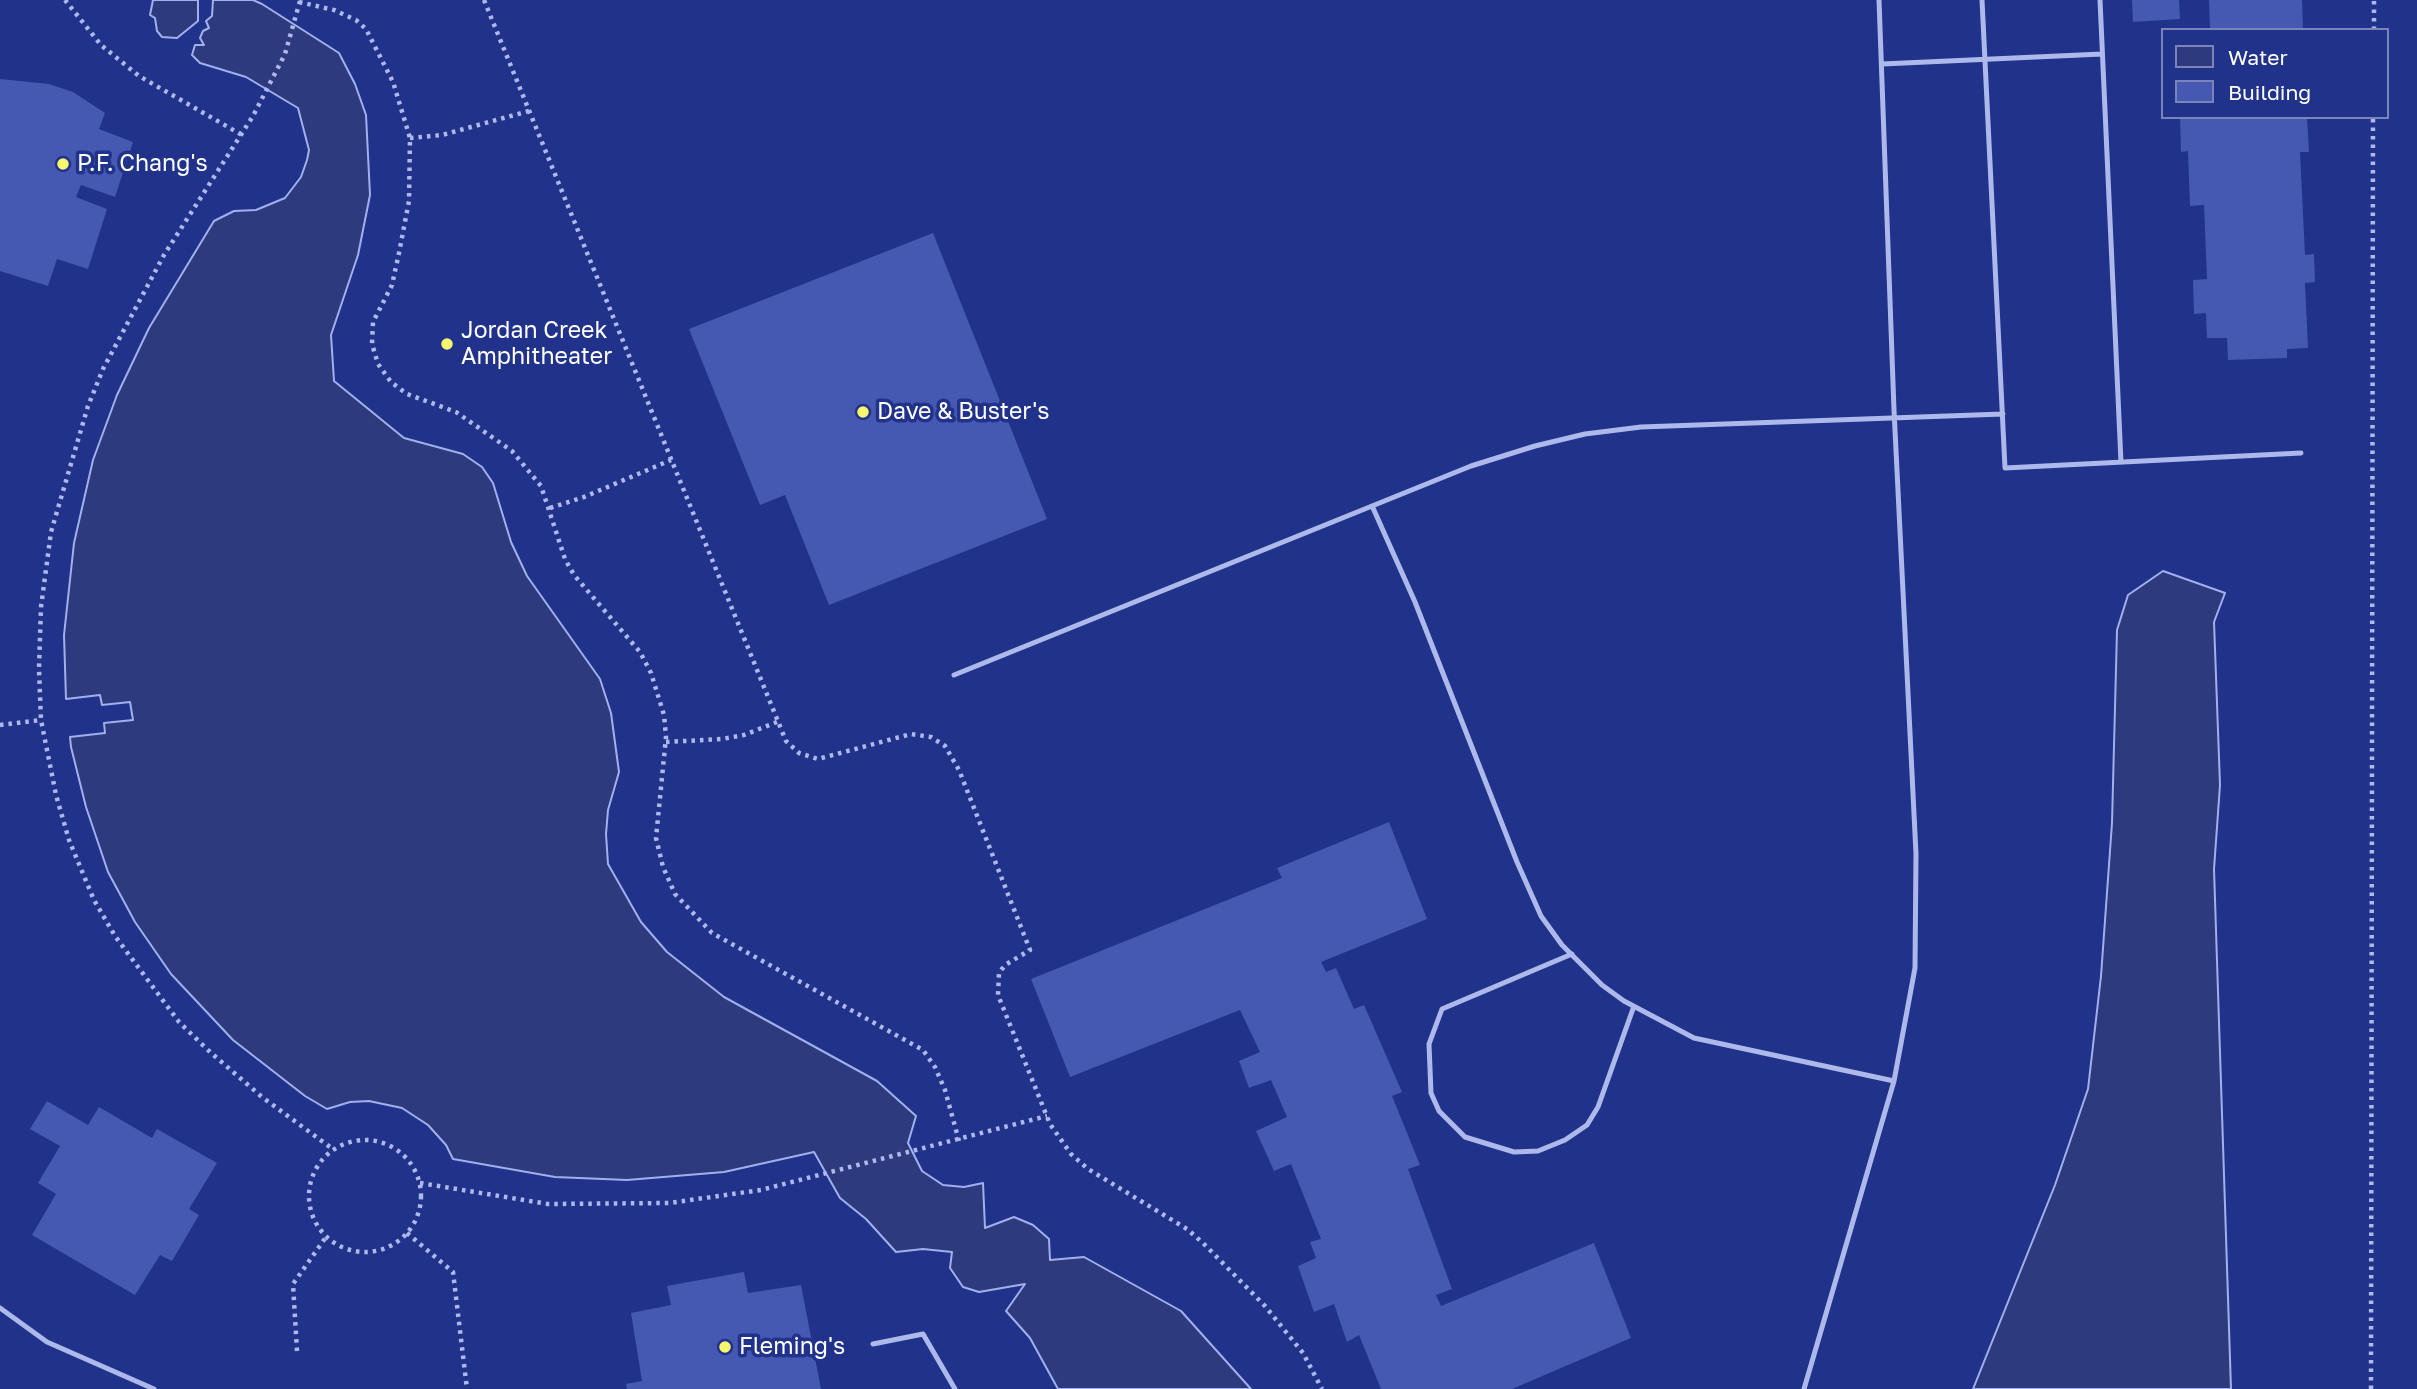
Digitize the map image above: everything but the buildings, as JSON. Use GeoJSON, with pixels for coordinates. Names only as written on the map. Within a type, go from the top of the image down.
{"type":"FeatureCollection","features":[{"type":"Feature","properties":{"kind":"lane"},"geometry":{"type":"LineString","coordinates":[[1804,1389],[1894,1081],[1915,968],[1918,908],[1879,0]]}},
{"type":"Feature","properties":{"kind":"lane"},"geometry":{"type":"LineString","coordinates":[[1982,0],[2006,468],[2301,453]]}},
{"type":"Feature","properties":{"kind":"lane"},"geometry":{"type":"LineString","coordinates":[[2100,0],[2121,462]]}},
{"type":"Feature","properties":{"kind":"lane"},"geometry":{"type":"LineString","coordinates":[[1882,64],[2102,54]]}},
{"type":"Feature","properties":{"kind":"lane"},"geometry":{"type":"LineString","coordinates":[[954,675],[1373,508],[1471,466],[1585,434],[1681,425],[2003,414]]}},
{"type":"Feature","properties":{"kind":"lane"},"geometry":{"type":"LineString","coordinates":[[1373,508],[1415,602],[1454,709],[1536,905],[1562,945],[1602,985],[1634,1006],[1694,1038],[1894,1081]]}},
{"type":"Feature","properties":{"kind":"lane"},"geometry":{"type":"LineString","coordinates":[[1572,954],[1442,1009],[1429,1044],[1431,1093],[1439,1111],[1465,1137],[1514,1152],[1538,1151],[1565,1140],[1587,1125],[1598,1107],[1634,1006]]}},
{"type":"Feature","properties":{"kind":"lane"},"geometry":{"type":"LineString","coordinates":[[0,1308],[47,1342],[154,1389]]}},
{"type":"Feature","properties":{"kind":"lane"},"geometry":{"type":"LineString","coordinates":[[873,1344],[923,1334],[955,1389]]}},
{"type":"Feature","properties":{"kind":"path"},"geometry":{"type":"LineString","coordinates":[[65,0],[101,45],[139,76],[242,135]]}},
{"type":"Feature","properties":{"kind":"path"},"geometry":{"type":"LineString","coordinates":[[484,0],[777,722],[792,749],[807,757],[829,758],[900,736],[921,734],[939,741],[953,757],[1030,950],[1005,965],[999,973],[998,995],[1047,1116],[1060,1141],[1088,1169],[1187,1229],[1244,1283],[1303,1353],[1322,1389]]}},
{"type":"Feature","properties":{"kind":"path"},"geometry":{"type":"LineString","coordinates":[[2374,0],[2374,28]]}},
{"type":"Feature","properties":{"kind":"path"},"geometry":{"type":"LineString","coordinates":[[334,1150],[262,1097],[179,1022],[130,960],[94,900],[69,840],[51,774],[41,720],[38,636],[56,510],[80,427],[103,369],[133,310],[205,189],[242,135],[264,94],[285,54],[299,1],[334,10],[356,20],[366,29],[393,82],[410,138],[409,201],[399,253],[392,285],[373,322],[372,344],[377,364],[391,382],[407,394],[456,412],[512,451],[541,486],[565,559],[585,590],[640,652],[651,673],[664,715],[666,742],[656,838],[663,867],[675,894],[712,933],[900,1035],[923,1051],[935,1067],[945,1090],[959,1141]]}},
{"type":"Feature","properties":{"kind":"path"},"geometry":{"type":"LineString","coordinates":[[410,138],[442,135],[529,111]]}},
{"type":"Feature","properties":{"kind":"path"},"geometry":{"type":"LineString","coordinates":[[2371,1389],[2374,119]]}},
{"type":"Feature","properties":{"kind":"path"},"geometry":{"type":"LineString","coordinates":[[550,508],[584,497],[671,460]]}},
{"type":"Feature","properties":{"kind":"path"},"geometry":{"type":"LineString","coordinates":[[0,725],[41,720]]}},
{"type":"Feature","properties":{"kind":"path"},"geometry":{"type":"LineString","coordinates":[[666,742],[722,739],[744,735],[777,722]]}},
{"type":"Feature","properties":{"kind":"path"},"geometry":{"type":"LineString","coordinates":[[420,1183],[548,1204],[669,1203],[728,1195],[819,1175],[959,1141],[1047,1116]]}},
{"type":"Feature","properties":{"kind":"path"},"geometry":{"type":"LineString","coordinates":[[358,1140],[377,1141],[395,1148],[408,1159],[420,1183],[420,1211],[407,1233],[384,1250],[366,1253],[348,1250],[326,1237],[310,1210],[309,1191],[313,1173],[324,1157],[358,1140]]}},
{"type":"Feature","properties":{"kind":"path"},"geometry":{"type":"LineString","coordinates":[[407,1233],[453,1272],[467,1389]]}},
{"type":"Feature","properties":{"kind":"path"},"geometry":{"type":"LineString","coordinates":[[297,1351],[293,1284],[326,1237]]}},
{"type":"Feature","properties":{"kind":"water"},"geometry":{"type":"Polygon","coordinates":[[[153,0],[198,0],[198,21],[177,38],[162,37],[157,31],[155,18],[150,15],[153,0]]]}},
{"type":"Feature","properties":{"kind":"water"},"geometry":{"type":"Polygon","coordinates":[[[213,0],[253,0],[262,4],[339,53],[355,84],[366,115],[370,195],[358,255],[331,335],[334,381],[404,438],[463,454],[482,467],[493,483],[511,542],[527,576],[600,679],[611,713],[619,772],[608,810],[608,864],[641,922],[667,952],[724,997],[877,1081],[916,1116],[908,1143],[922,1171],[943,1185],[964,1187],[983,1183],[985,1228],[1014,1217],[1033,1225],[1049,1239],[1050,1260],[1084,1257],[1181,1311],[1251,1389],[1058,1389],[1030,1338],[1006,1311],[1025,1284],[979,1292],[963,1287],[950,1268],[952,1252],[923,1249],[896,1252],[866,1219],[840,1198],[814,1152],[724,1172],[627,1180],[555,1177],[453,1159],[446,1145],[428,1125],[402,1108],[369,1101],[350,1102],[327,1109],[305,1096],[233,1040],[171,974],[135,922],[108,872],[86,807],[71,747],[70,737],[105,733],[104,723],[133,720],[130,702],[102,705],[100,695],[66,699],[64,635],[74,543],[93,460],[117,395],[149,328],[214,221],[234,211],[256,210],[285,198],[301,177],[307,160],[309,150],[298,108],[246,77],[200,63],[192,55],[195,45],[204,45],[200,38],[203,31],[209,28],[206,21],[212,16],[213,0]]]}},
{"type":"Feature","properties":{"kind":"water"},"geometry":{"type":"Polygon","coordinates":[[[2163,571],[2225,593],[2214,622],[2220,785],[2214,869],[2231,1389],[1973,1389],[2055,1185],[2088,1089],[2101,976],[2112,823],[2117,630],[2128,595],[2163,571]]]}},
{"type":"Feature","properties":{"kind":"place","name":"P.F. Chang's"},"geometry":{"type":"Point","coordinates":[63,164]}},
{"type":"Feature","properties":{"kind":"place","name":"Jordan Creek Amphitheater"},"geometry":{"type":"Point","coordinates":[447,344]}},
{"type":"Feature","properties":{"kind":"place","name":"Dave & Buster's"},"geometry":{"type":"Point","coordinates":[863,412]}},
{"type":"Feature","properties":{"kind":"place","name":"Fleming's"},"geometry":{"type":"Point","coordinates":[725,1347]}}]}
